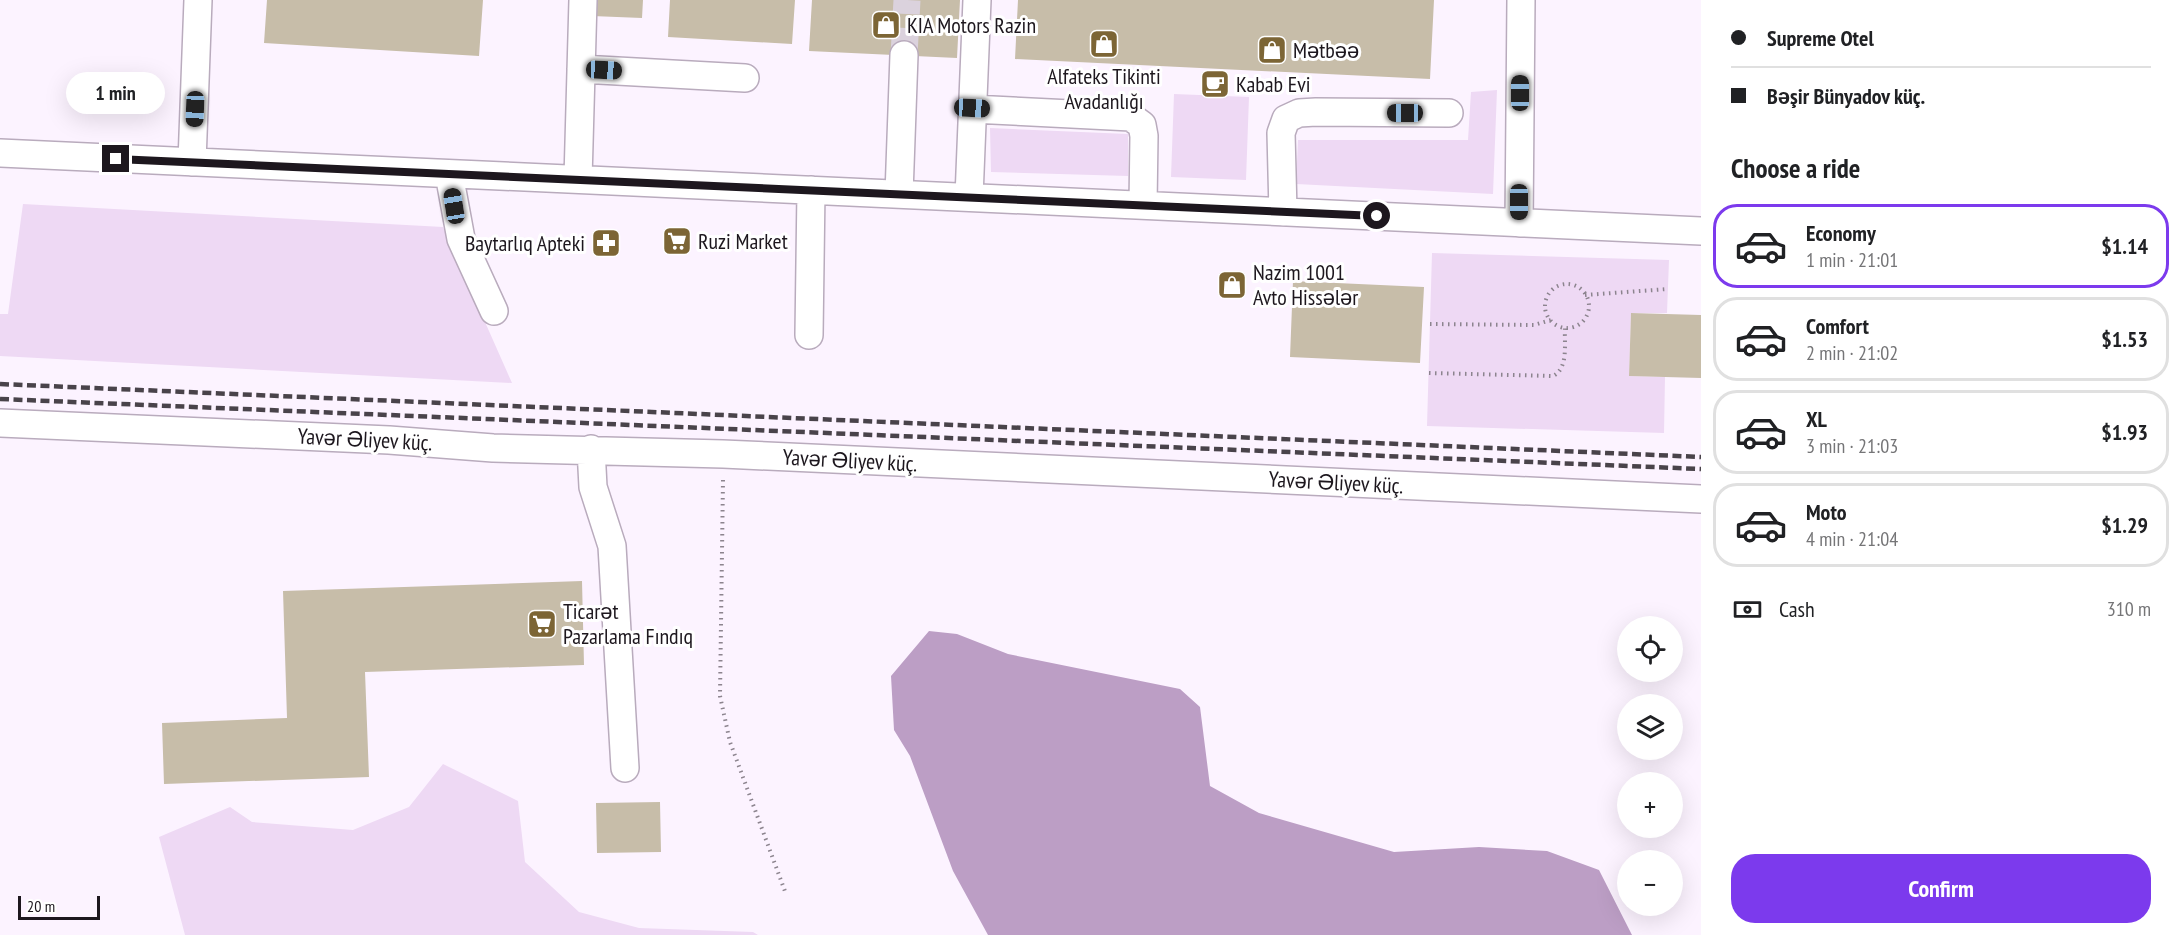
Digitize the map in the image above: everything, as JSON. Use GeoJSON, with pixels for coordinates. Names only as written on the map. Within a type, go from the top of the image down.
{"type":"FeatureCollection","features":[{"type":"Feature","properties":{"kind":"street"},"geometry":{"type":"LineString","coordinates":[[192,162],[198,0]]}},
{"type":"Feature","properties":{"kind":"street"},"geometry":{"type":"LineString","coordinates":[[578,179],[583,0]]}},
{"type":"Feature","properties":{"kind":"street"},"geometry":{"type":"LineString","coordinates":[[969,197],[977,0]]}},
{"type":"Feature","properties":{"kind":"street"},"geometry":{"type":"LineString","coordinates":[[1519,223],[1521,0]]}},
{"type":"Feature","properties":{"kind":"street"},"geometry":{"type":"LineString","coordinates":[[899,194],[904,55]]}},
{"type":"Feature","properties":{"kind":"street"},"geometry":{"type":"LineString","coordinates":[[580,69],[745,78]]}},
{"type":"Feature","properties":{"kind":"street"},"geometry":{"type":"LineString","coordinates":[[972,108],[1131,117],[1142,125],[1144,136],[1143,205]]}},
{"type":"Feature","properties":{"kind":"street"},"geometry":{"type":"LineString","coordinates":[[1283,212],[1281,133],[1286,119],[1299,112],[1449,113]]}},
{"type":"Feature","properties":{"kind":"street"},"geometry":{"type":"LineString","coordinates":[[0,153],[1701,231]]}},
{"type":"Feature","properties":{"kind":"street"},"geometry":{"type":"LineString","coordinates":[[449,174],[461,238],[494,311]]}},
{"type":"Feature","properties":{"kind":"street"},"geometry":{"type":"LineString","coordinates":[[809,335],[811,190]]}},
{"type":"Feature","properties":{"kind":"street","name":"Yavər Əliyev küç."},"geometry":{"type":"LineString","coordinates":[[0,423],[389,440],[493,448],[723,454],[1701,499]]}},
{"type":"Feature","properties":{"kind":"street"},"geometry":{"type":"LineString","coordinates":[[591,449],[593,487],[612,546],[625,768]]}},
{"type":"Feature","properties":{"kind":"path"},"geometry":{"type":"LineString","coordinates":[[1573,285],[1586,295],[1588,302],[1585,318],[1573,327],[1565,327],[1551,320],[1545,305],[1547,297],[1557,286],[1573,285]]}},
{"type":"Feature","properties":{"kind":"path"},"geometry":{"type":"LineString","coordinates":[[1586,295],[1668,289]]}},
{"type":"Feature","properties":{"kind":"path"},"geometry":{"type":"LineString","coordinates":[[1430,324],[1534,325],[1551,320]]}},
{"type":"Feature","properties":{"kind":"path"},"geometry":{"type":"LineString","coordinates":[[1429,373],[1553,376],[1560,373],[1564,366],[1565,327]]}},
{"type":"Feature","properties":{"kind":"path"},"geometry":{"type":"LineString","coordinates":[[723,454],[720,696],[730,742],[786,894]]}},
{"type":"Feature","properties":{"kind":"shaded area"},"geometry":{"type":"Polygon","coordinates":[[[1497,90],[1493,194],[1296,184],[1298,140],[1468,140],[1471,92],[1497,90]]]}},
{"type":"Feature","properties":{"kind":"shaded area"},"geometry":{"type":"Polygon","coordinates":[[[1174,94],[1249,97],[1246,180],[1171,177],[1174,94]]]}},
{"type":"Feature","properties":{"kind":"shaded area"},"geometry":{"type":"Polygon","coordinates":[[[990,128],[1128,134],[1128,176],[991,172],[990,128]]]}},
{"type":"Feature","properties":{"kind":"shaded area"},"geometry":{"type":"Polygon","coordinates":[[[23,204],[443,227],[512,383],[0,356],[0,314],[8,314],[23,204]]]}},
{"type":"Feature","properties":{"kind":"shaded area"},"geometry":{"type":"Polygon","coordinates":[[[1432,253],[1669,260],[1667,313],[1631,313],[1629,376],[1665,377],[1664,433],[1427,426],[1432,253]]]}},
{"type":"Feature","properties":{"kind":"shaded area"},"geometry":{"type":"Polygon","coordinates":[[[929,631],[957,634],[1008,654],[1180,689],[1200,707],[1210,786],[1259,813],[1394,852],[1479,847],[1547,851],[1599,870],[1617,905],[1617,916],[1622,916],[1632,935],[988,935],[953,871],[910,756],[894,730],[891,676],[929,631]]]}},
{"type":"Feature","properties":{"kind":"shaded area"},"geometry":{"type":"Polygon","coordinates":[[[443,764],[518,801],[525,862],[579,912],[639,928],[753,932],[758,935],[185,935],[159,837],[230,807],[252,822],[353,830],[409,807],[443,764]]]}},
{"type":"Feature","properties":{"kind":"building"},"geometry":{"type":"Polygon","coordinates":[[[267,0],[483,0],[479,56],[264,43],[267,0]]]}},
{"type":"Feature","properties":{"kind":"building"},"geometry":{"type":"Polygon","coordinates":[[[593,0],[643,0],[642,18],[592,16],[593,0]]]}},
{"type":"Feature","properties":{"kind":"building"},"geometry":{"type":"Polygon","coordinates":[[[670,0],[795,0],[792,44],[668,37],[670,0]]]}},
{"type":"Feature","properties":{"kind":"building"},"geometry":{"type":"Polygon","coordinates":[[[812,0],[960,0],[957,58],[809,51],[812,0]]]}},
{"type":"Feature","properties":{"kind":"building"},"geometry":{"type":"Polygon","coordinates":[[[1018,0],[1434,0],[1430,79],[1015,59],[1018,0]]]}},
{"type":"Feature","properties":{"kind":"building"},"geometry":{"type":"Polygon","coordinates":[[[1293,281],[1424,287],[1420,363],[1290,357],[1293,281]]]}},
{"type":"Feature","properties":{"kind":"building"},"geometry":{"type":"Polygon","coordinates":[[[1631,313],[1701,315],[1701,378],[1629,376],[1631,313]]]}},
{"type":"Feature","properties":{"kind":"building"},"geometry":{"type":"Polygon","coordinates":[[[582,581],[584,665],[365,672],[369,777],[164,784],[162,723],[287,718],[283,591],[582,581]]]}},
{"type":"Feature","properties":{"kind":"building"},"geometry":{"type":"Polygon","coordinates":[[[660,802],[661,852],[597,853],[596,803],[660,802]]]}},
{"type":"Feature","properties":{"kind":"tunnel"},"geometry":{"type":"LineString","coordinates":[[904,55],[907,0]]}},
{"type":"Feature","properties":{"kind":"railway"},"geometry":{"type":"LineString","coordinates":[[0,384],[1701,457]]}},
{"type":"Feature","properties":{"kind":"railway"},"geometry":{"type":"LineString","coordinates":[[0,399],[1701,469]]}},
{"type":"Feature","properties":{"kind":"place","name":"KIA Motors Razin"},"geometry":{"type":"Point","coordinates":[886,25]}},
{"type":"Feature","properties":{"kind":"place","name":"Alfateks Tikinti Avadanlığı"},"geometry":{"type":"Point","coordinates":[1104,44]}},
{"type":"Feature","properties":{"kind":"place","name":"Mətbəə"},"geometry":{"type":"Point","coordinates":[1272,50]}},
{"type":"Feature","properties":{"kind":"place","name":"Kabab Evi"},"geometry":{"type":"Point","coordinates":[1215,84]}},
{"type":"Feature","properties":{"kind":"place","name":"Ruzi Market"},"geometry":{"type":"Point","coordinates":[677,241]}},
{"type":"Feature","properties":{"kind":"place","name":"Baytarlıq Apteki"},"geometry":{"type":"Point","coordinates":[606,243]}},
{"type":"Feature","properties":{"kind":"place","name":"Nazim 1001 Avto Hissələr"},"geometry":{"type":"Point","coordinates":[1232,285]}},
{"type":"Feature","properties":{"kind":"place","name":"Ticarət Pazarlama Fındıq"},"geometry":{"type":"Point","coordinates":[542,624]}},
{"type":"Feature","properties":{"kind":"route"},"geometry":{"type":"LineString","coordinates":[[116,159],[1377,216]]}}]}
